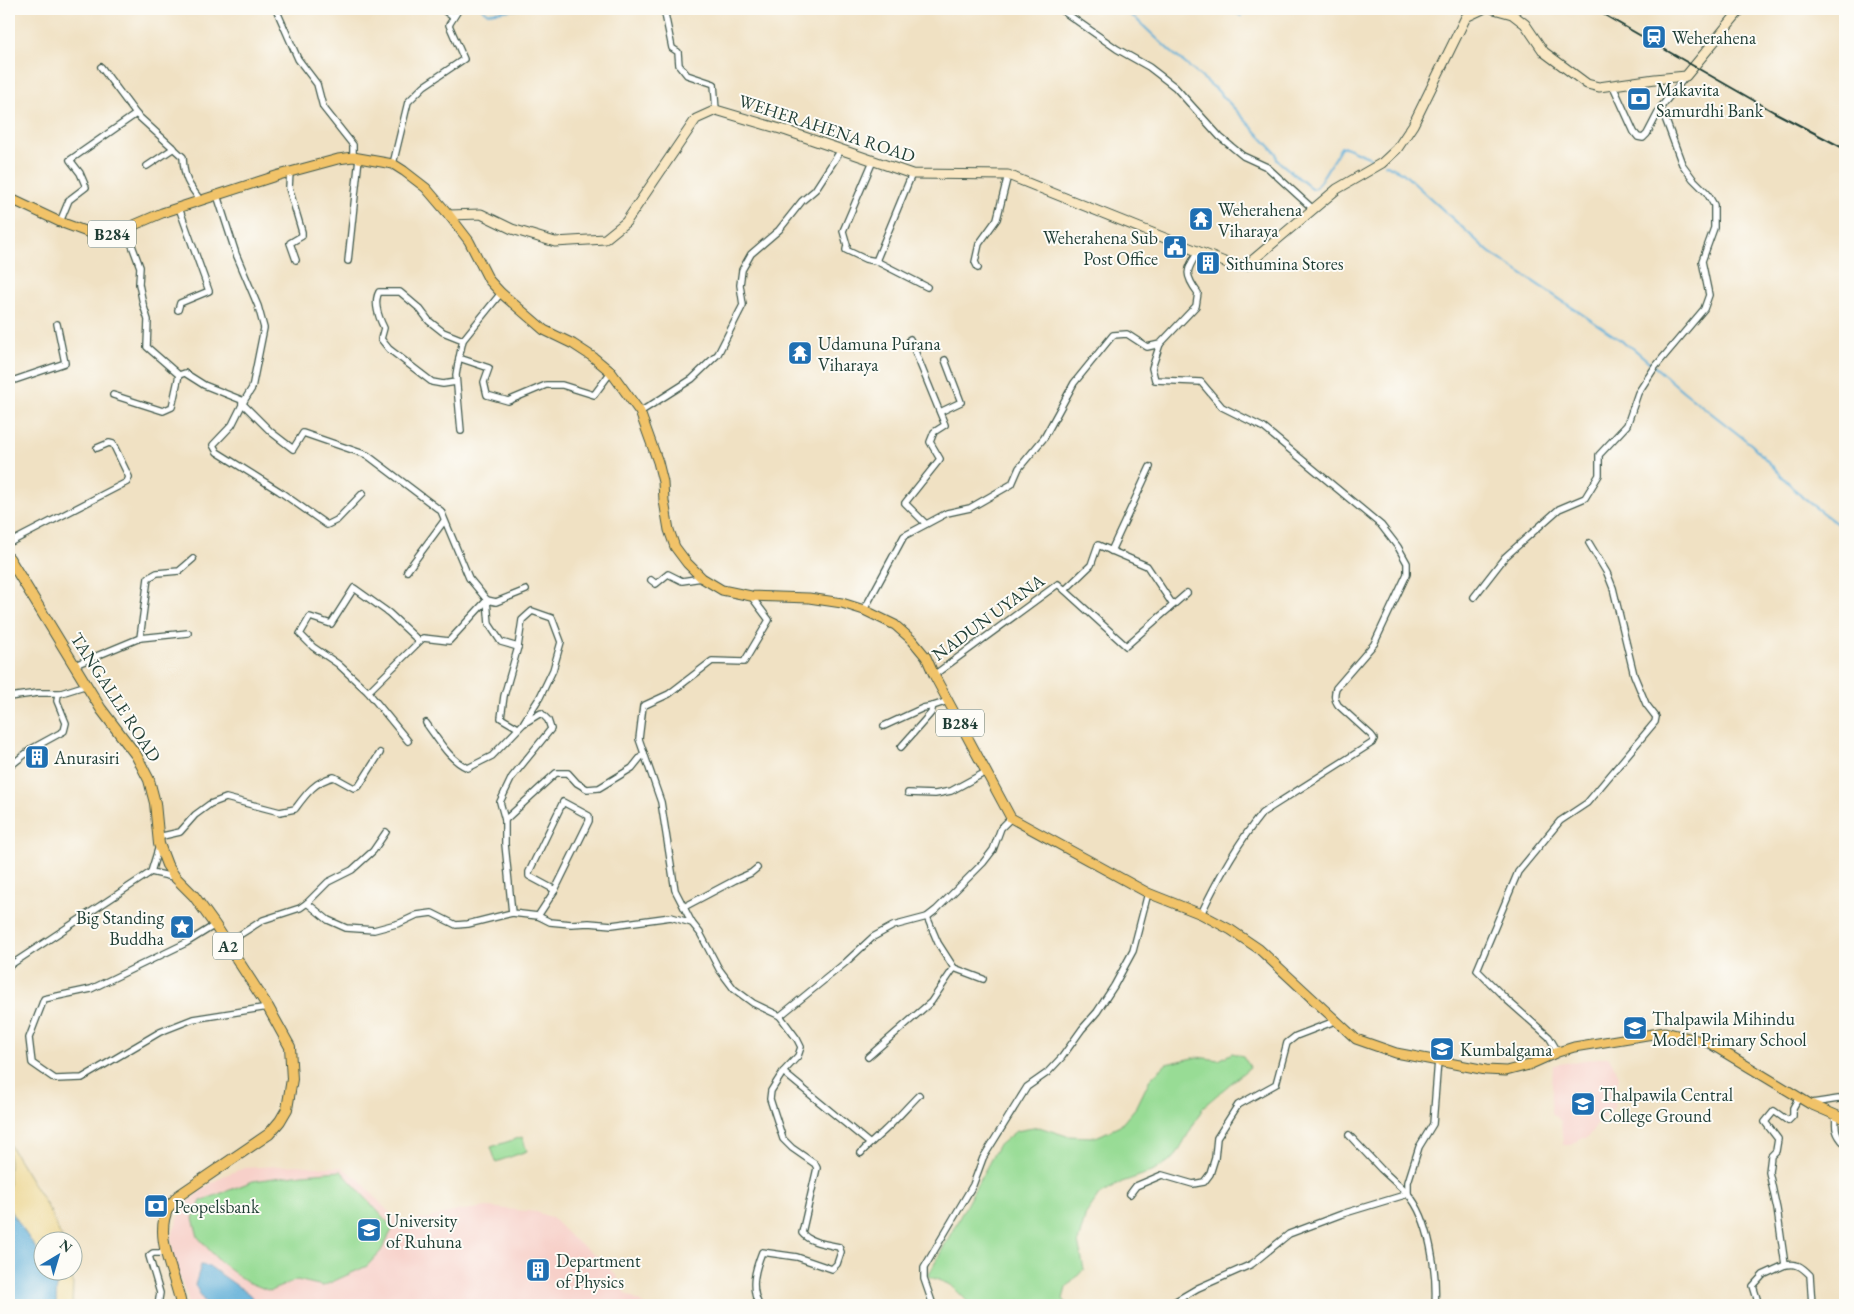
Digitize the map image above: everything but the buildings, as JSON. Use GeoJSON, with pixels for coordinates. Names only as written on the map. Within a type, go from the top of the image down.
{"type":"FeatureCollection","features":[{"type":"Feature","properties":{"kind":"highway","name":"TANGALLE ROAD"},"geometry":{"type":"LineString","coordinates":[[9,558],[12,572],[75,665],[101,709],[136,755],[149,780],[155,803],[159,841],[167,866],[194,896],[215,925],[268,1007],[290,1047],[292,1079],[287,1109],[280,1121],[270,1134],[178,1196],[168,1208],[164,1220],[163,1234],[181,1305]]}},
{"type":"Feature","properties":{"kind":"main road","name":"WEHERAHENA ROAD"},"geometry":{"type":"LineString","coordinates":[[449,215],[481,214],[512,229],[555,242],[605,239],[626,222],[696,119],[716,110],[787,130],[912,174],[1008,175],[1232,265],[1247,265],[1337,189],[1382,163],[1397,149],[1413,125],[1466,17],[1480,9]]}},
{"type":"Feature","properties":{"kind":"main road"},"geometry":{"type":"LineString","coordinates":[[1494,9],[1512,14],[1525,24],[1544,52],[1587,84],[1599,87],[1655,78],[1686,76],[1741,9]]}},
{"type":"Feature","properties":{"kind":"main road","name":"B284"},"geometry":{"type":"LineString","coordinates":[[9,198],[60,222],[98,236],[111,235],[162,213],[290,172],[338,159],[356,157],[393,164],[426,188],[449,215],[469,242],[489,280],[501,293],[544,330],[573,344],[611,372],[640,412],[663,482],[669,530],[675,547],[687,563],[702,578],[722,590],[751,596],[810,598],[842,603],[864,610],[896,626],[912,640],[926,657],[1011,818]]}},
{"type":"Feature","properties":{"kind":"main road"},"geometry":{"type":"LineString","coordinates":[[1011,818],[1148,892],[1201,914],[1231,930],[1259,949],[1356,1039],[1396,1053],[1486,1070],[1506,1071],[1574,1047],[1665,1032],[1709,1042],[1810,1104],[1845,1118]]}},
{"type":"Feature","properties":{"kind":"street"},"geometry":{"type":"LineString","coordinates":[[276,9],[298,59],[317,84],[323,107],[354,145],[356,157],[348,261]]}},
{"type":"Feature","properties":{"kind":"street"},"geometry":{"type":"LineString","coordinates":[[442,9],[453,17]]}},
{"type":"Feature","properties":{"kind":"street"},"geometry":{"type":"LineString","coordinates":[[393,164],[408,102],[424,86],[464,59],[449,25],[459,9]]}},
{"type":"Feature","properties":{"kind":"street"},"geometry":{"type":"LineString","coordinates":[[664,9],[672,48],[678,52],[679,65],[687,74],[714,84],[716,110]]}},
{"type":"Feature","properties":{"kind":"street"},"geometry":{"type":"LineString","coordinates":[[1060,9],[1117,49],[1149,67],[1175,87],[1220,136],[1243,156],[1267,167],[1313,208]]}},
{"type":"Feature","properties":{"kind":"street"},"geometry":{"type":"LineString","coordinates":[[100,67],[136,114],[183,157],[184,174],[191,188],[201,201]]}},
{"type":"Feature","properties":{"kind":"street"},"geometry":{"type":"LineString","coordinates":[[1613,86],[1634,132],[1638,138],[1643,138],[1661,107],[1686,76]]}},
{"type":"Feature","properties":{"kind":"street"},"geometry":{"type":"LineString","coordinates":[[1474,597],[1505,557],[1559,509],[1585,498],[1598,475],[1599,454],[1627,424],[1638,393],[1655,366],[1704,309],[1709,296],[1702,261],[1714,228],[1714,205],[1707,193],[1693,180],[1682,164],[1661,107]]}},
{"type":"Feature","properties":{"kind":"street"},"geometry":{"type":"LineString","coordinates":[[60,222],[69,200],[86,187],[80,173],[70,160],[136,114]]}},
{"type":"Feature","properties":{"kind":"street"},"geometry":{"type":"LineString","coordinates":[[147,166],[174,148]]}},
{"type":"Feature","properties":{"kind":"street"},"geometry":{"type":"LineString","coordinates":[[640,412],[692,379],[718,354],[743,305],[740,285],[742,270],[751,254],[779,230],[802,200],[815,190],[841,150]]}},
{"type":"Feature","properties":{"kind":"street"},"geometry":{"type":"LineString","coordinates":[[873,161],[843,231],[847,244],[846,250],[928,287]]}},
{"type":"Feature","properties":{"kind":"street"},"geometry":{"type":"LineString","coordinates":[[290,172],[289,188],[302,232],[302,236],[290,243],[296,260]]}},
{"type":"Feature","properties":{"kind":"street"},"geometry":{"type":"LineString","coordinates":[[876,262],[912,174]]}},
{"type":"Feature","properties":{"kind":"street"},"geometry":{"type":"LineString","coordinates":[[978,268],[975,262],[979,244],[997,218],[1008,175]]}},
{"type":"Feature","properties":{"kind":"street"},"geometry":{"type":"LineString","coordinates":[[217,195],[236,254],[258,306],[264,328],[252,388],[232,425],[213,445],[217,452],[279,491],[327,525],[337,520],[363,493]]}},
{"type":"Feature","properties":{"kind":"street"},"geometry":{"type":"LineString","coordinates":[[178,310],[180,303],[209,291],[179,208]]}},
{"type":"Feature","properties":{"kind":"street"},"geometry":{"type":"LineString","coordinates":[[126,229],[140,267],[139,284],[148,320],[147,347],[179,374],[185,373],[204,385],[243,402],[271,432],[293,449],[303,433],[367,455],[441,511],[469,578],[487,600],[488,624],[501,642],[518,647]]}},
{"type":"Feature","properties":{"kind":"street"},"geometry":{"type":"LineString","coordinates":[[1198,252],[1188,269],[1188,280],[1198,293],[1196,306],[1160,344],[1152,368],[1155,380],[1201,382],[1222,407],[1264,428],[1381,525],[1398,547],[1407,563],[1408,574],[1374,644],[1336,688],[1334,694],[1334,699],[1338,705],[1374,739],[1372,743],[1262,813],[1219,878],[1201,914]]}},
{"type":"Feature","properties":{"kind":"street"},"geometry":{"type":"LineString","coordinates":[[456,382],[443,384],[432,382],[389,349],[380,339],[384,328],[378,316],[377,296],[379,292],[400,292],[443,332],[462,340]]}},
{"type":"Feature","properties":{"kind":"street"},"geometry":{"type":"LineString","coordinates":[[461,432],[456,382],[462,340],[501,293]]}},
{"type":"Feature","properties":{"kind":"street"},"geometry":{"type":"LineString","coordinates":[[9,382],[65,363],[57,324]]}},
{"type":"Feature","properties":{"kind":"street"},"geometry":{"type":"LineString","coordinates":[[864,610],[904,536],[948,512],[970,508],[1012,484],[1019,468],[1044,438],[1074,382],[1113,335],[1128,334],[1147,347],[1160,344]]}},
{"type":"Feature","properties":{"kind":"street"},"geometry":{"type":"LineString","coordinates":[[910,339],[946,425],[934,432],[930,442],[940,459],[906,503],[926,524]]}},
{"type":"Feature","properties":{"kind":"street"},"geometry":{"type":"LineString","coordinates":[[459,358],[489,368],[484,382],[487,395],[508,401],[546,385],[562,385],[594,395],[611,372]]}},
{"type":"Feature","properties":{"kind":"street"},"geometry":{"type":"LineString","coordinates":[[940,412],[961,402],[945,360]]}},
{"type":"Feature","properties":{"kind":"street"},"geometry":{"type":"LineString","coordinates":[[113,395],[163,411],[172,406],[179,374]]}},
{"type":"Feature","properties":{"kind":"street"},"geometry":{"type":"LineString","coordinates":[[9,543],[127,482],[129,476],[113,444],[109,443],[97,448]]}},
{"type":"Feature","properties":{"kind":"street"},"geometry":{"type":"LineString","coordinates":[[1111,551],[1150,467]]}},
{"type":"Feature","properties":{"kind":"street"},"geometry":{"type":"LineString","coordinates":[[407,571],[444,521]]}},
{"type":"Feature","properties":{"kind":"street"},"geometry":{"type":"LineString","coordinates":[[1558,1052],[1549,1037],[1507,1000],[1477,970],[1518,872],[1560,821],[1587,804],[1656,722],[1656,717],[1646,704],[1634,675],[1607,573],[1589,543]]}},
{"type":"Feature","properties":{"kind":"street"},"geometry":{"type":"LineString","coordinates":[[1065,590],[1091,565],[1098,545],[1147,566],[1174,605],[1187,593]]}},
{"type":"Feature","properties":{"kind":"street"},"geometry":{"type":"LineString","coordinates":[[140,638],[148,578],[157,573],[179,570],[193,559]]}},
{"type":"Feature","properties":{"kind":"street"},"geometry":{"type":"LineString","coordinates":[[651,580],[656,584],[668,574],[682,581],[702,578]]}},
{"type":"Feature","properties":{"kind":"street","name":"NADUN UYANA"},"geometry":{"type":"LineString","coordinates":[[934,675],[1058,584],[1126,646],[1174,605]]}},
{"type":"Feature","properties":{"kind":"street"},"geometry":{"type":"LineString","coordinates":[[408,741],[368,692],[338,664],[313,647],[300,634],[310,617],[331,624],[354,588],[389,613],[419,641]]}},
{"type":"Feature","properties":{"kind":"street"},"geometry":{"type":"LineString","coordinates":[[487,600],[496,602],[526,590]]}},
{"type":"Feature","properties":{"kind":"street"},"geometry":{"type":"LineString","coordinates":[[751,596],[769,620],[744,662],[712,661],[669,694],[643,706],[639,739],[661,802],[675,890],[692,923],[700,933],[719,969],[734,990],[753,1003],[780,1016],[797,1039],[800,1047],[798,1056],[783,1072],[771,1091],[770,1099],[783,1139],[817,1168],[802,1232],[811,1240],[839,1247],[841,1252],[837,1264],[832,1269],[797,1257],[762,1252],[755,1269],[754,1283],[760,1305]]}},
{"type":"Feature","properties":{"kind":"street"},"geometry":{"type":"LineString","coordinates":[[368,692],[423,638],[449,641],[487,600]]}},
{"type":"Feature","properties":{"kind":"street"},"geometry":{"type":"LineString","coordinates":[[426,723],[445,750],[460,765],[468,768],[492,756],[520,726],[540,698],[553,670],[561,642],[552,618],[532,611],[522,620],[518,647],[504,696],[501,718],[520,726]]}},
{"type":"Feature","properties":{"kind":"street"},"geometry":{"type":"LineString","coordinates":[[75,665],[140,638],[188,633]]}},
{"type":"Feature","properties":{"kind":"street"},"geometry":{"type":"LineString","coordinates":[[9,697],[38,693],[59,693],[87,686]]}},
{"type":"Feature","properties":{"kind":"street"},"geometry":{"type":"LineString","coordinates":[[9,767],[33,748],[64,731],[66,723],[57,701],[59,693]]}},
{"type":"Feature","properties":{"kind":"street"},"geometry":{"type":"LineString","coordinates":[[884,726],[923,708],[948,701]]}},
{"type":"Feature","properties":{"kind":"street"},"geometry":{"type":"LineString","coordinates":[[901,747],[931,713],[933,706]]}},
{"type":"Feature","properties":{"kind":"street"},"geometry":{"type":"LineString","coordinates":[[512,913],[505,844],[505,820],[500,802],[512,777],[551,729],[548,720],[541,713],[520,726]]}},
{"type":"Feature","properties":{"kind":"street"},"geometry":{"type":"LineString","coordinates":[[9,966],[151,872],[159,841],[180,832],[195,815],[210,804],[226,798],[280,812],[295,809],[311,788],[325,779],[334,777],[354,788],[359,786],[380,753]]}},
{"type":"Feature","properties":{"kind":"street"},"geometry":{"type":"LineString","coordinates":[[505,820],[556,773],[568,773],[577,783],[587,789],[599,788],[632,768],[644,753]]}},
{"type":"Feature","properties":{"kind":"street"},"geometry":{"type":"LineString","coordinates":[[908,793],[935,794],[951,791],[986,772]]}},
{"type":"Feature","properties":{"kind":"street"},"geometry":{"type":"LineString","coordinates":[[538,916],[555,890],[589,820],[589,816],[563,802],[529,872],[529,876],[555,890]]}},
{"type":"Feature","properties":{"kind":"street"},"geometry":{"type":"LineString","coordinates":[[780,1016],[845,963],[873,937],[893,926],[927,917],[942,905],[983,863],[993,850],[1001,828],[1011,818]]}},
{"type":"Feature","properties":{"kind":"street"},"geometry":{"type":"LineString","coordinates":[[227,943],[263,920],[300,908],[328,882],[352,870],[373,850],[386,832]]}},
{"type":"Feature","properties":{"kind":"street"},"geometry":{"type":"LineString","coordinates":[[684,907],[751,873],[756,868]]}},
{"type":"Feature","properties":{"kind":"street"},"geometry":{"type":"LineString","coordinates":[[151,872],[175,877]]}},
{"type":"Feature","properties":{"kind":"street"},"geometry":{"type":"LineString","coordinates":[[933,1305],[924,1279],[924,1268],[972,1185],[983,1158],[1027,1087],[1047,1073],[1062,1057],[1097,1012],[1114,986],[1133,951],[1148,892]]}},
{"type":"Feature","properties":{"kind":"street"},"geometry":{"type":"LineString","coordinates":[[307,903],[328,920],[346,928],[374,930],[400,923],[418,915],[432,913],[456,925],[468,924],[512,913],[538,916],[550,922],[572,924],[589,923],[612,926],[671,917],[692,923]]}},
{"type":"Feature","properties":{"kind":"street"},"geometry":{"type":"LineString","coordinates":[[927,917],[938,943],[954,968],[984,979]]}},
{"type":"Feature","properties":{"kind":"street"},"geometry":{"type":"LineString","coordinates":[[215,925],[186,943],[91,989],[44,999],[29,1038],[32,1063],[55,1078],[82,1078],[160,1032],[184,1022],[192,1019],[268,1007]]}},
{"type":"Feature","properties":{"kind":"street"},"geometry":{"type":"LineString","coordinates":[[868,1057],[931,1002],[954,968]]}},
{"type":"Feature","properties":{"kind":"street"},"geometry":{"type":"LineString","coordinates":[[1130,1194],[1136,1186],[1162,1175],[1193,1184],[1204,1182],[1210,1174],[1215,1158],[1217,1138],[1238,1105],[1276,1084],[1287,1043],[1296,1036],[1335,1021]]}},
{"type":"Feature","properties":{"kind":"street"},"geometry":{"type":"LineString","coordinates":[[1408,1194],[1408,1182],[1419,1147],[1433,1124],[1438,1060]]}},
{"type":"Feature","properties":{"kind":"street"},"geometry":{"type":"LineString","coordinates":[[783,1072],[869,1143]]}},
{"type":"Feature","properties":{"kind":"street"},"geometry":{"type":"LineString","coordinates":[[861,1153],[919,1094]]}},
{"type":"Feature","properties":{"kind":"street"},"geometry":{"type":"LineString","coordinates":[[1784,1265],[1777,1209],[1769,1172],[1771,1156],[1776,1151],[1778,1138],[1765,1122],[1774,1111],[1788,1121],[1793,1116],[1793,1108],[1800,1097]]}},
{"type":"Feature","properties":{"kind":"street"},"geometry":{"type":"LineString","coordinates":[[1810,1104],[1845,1098]]}},
{"type":"Feature","properties":{"kind":"street"},"geometry":{"type":"LineString","coordinates":[[1836,1114],[1835,1128],[1837,1137],[1845,1144]]}},
{"type":"Feature","properties":{"kind":"street"},"geometry":{"type":"LineString","coordinates":[[1349,1135],[1416,1204],[1430,1246],[1435,1305]]}},
{"type":"Feature","properties":{"kind":"street"},"geometry":{"type":"LineString","coordinates":[[1169,1305],[1198,1288],[1252,1264],[1289,1234],[1342,1214],[1408,1194]]}},
{"type":"Feature","properties":{"kind":"street"},"geometry":{"type":"LineString","coordinates":[[158,1305],[160,1293],[150,1256],[153,1253],[167,1253]]}},
{"type":"Feature","properties":{"kind":"street"},"geometry":{"type":"LineString","coordinates":[[1759,1305],[1753,1286],[1763,1275],[1784,1265],[1793,1264],[1800,1265],[1810,1275],[1812,1305]]}},
{"type":"Feature","properties":{"kind":"shaded area","name":"Thalpawila Central College Ground"},"geometry":{"type":"Polygon","coordinates":[[[1609,1057],[1619,1075],[1614,1107],[1597,1124],[1587,1138],[1580,1138],[1572,1145],[1563,1145],[1561,1121],[1551,1113],[1553,1065],[1609,1057]]]}},
{"type":"Feature","properties":{"kind":"shaded area","name":"University of Ruhuna"},"geometry":{"type":"Polygon","coordinates":[[[297,1165],[341,1167],[360,1180],[384,1207],[401,1222],[487,1207],[537,1212],[552,1218],[572,1238],[595,1255],[616,1275],[626,1294],[645,1305],[187,1305],[187,1295],[175,1267],[171,1238],[182,1208],[204,1188],[223,1176],[244,1168],[297,1165]]]}},
{"type":"Feature","properties":{"kind":"green space"},"geometry":{"type":"Polygon","coordinates":[[[1232,1053],[1243,1056],[1250,1067],[1204,1106],[1175,1157],[1154,1171],[1122,1182],[1099,1195],[1086,1214],[1078,1242],[1084,1269],[1066,1288],[1063,1299],[1068,1305],[971,1305],[951,1285],[928,1276],[998,1146],[1016,1131],[1039,1127],[1067,1136],[1096,1137],[1120,1126],[1137,1106],[1150,1079],[1166,1064],[1197,1057],[1219,1060],[1232,1053]]]}},
{"type":"Feature","properties":{"kind":"green space"},"geometry":{"type":"Polygon","coordinates":[[[522,1137],[527,1151],[496,1162],[491,1147],[522,1137]]]}},
{"type":"Feature","properties":{"kind":"green space"},"geometry":{"type":"Polygon","coordinates":[[[341,1171],[393,1228],[381,1251],[367,1266],[323,1286],[297,1280],[270,1291],[245,1281],[219,1261],[198,1237],[193,1218],[201,1201],[253,1181],[341,1171]]]}},
{"type":"Feature","properties":{"kind":"sand"},"geometry":{"type":"Polygon","coordinates":[[[9,1144],[50,1211],[59,1232],[32,1232],[32,1242],[9,1209],[9,1144]]]}},
{"type":"Feature","properties":{"kind":"sand"},"geometry":{"type":"Polygon","coordinates":[[[57,1282],[73,1282],[72,1305],[56,1305],[57,1282]]]}},
{"type":"Feature","properties":{"kind":"water"},"geometry":{"type":"Polygon","coordinates":[[[9,1209],[32,1242],[32,1282],[57,1282],[56,1305],[9,1305],[9,1209]]]}},
{"type":"Feature","properties":{"kind":"water"},"geometry":{"type":"Polygon","coordinates":[[[201,1265],[209,1266],[249,1294],[260,1305],[206,1305],[195,1285],[201,1265]]]}},
{"type":"Feature","properties":{"kind":"waterway"},"geometry":{"type":"LineString","coordinates":[[482,9],[488,13],[519,9]]}},
{"type":"Feature","properties":{"kind":"waterway"},"geometry":{"type":"LineString","coordinates":[[1121,9],[1135,18],[1170,51],[1217,90],[1276,153],[1277,160],[1312,189],[1316,188],[1341,147],[1378,161]]}},
{"type":"Feature","properties":{"kind":"waterway"},"geometry":{"type":"LineString","coordinates":[[1230,9],[1241,16]]}},
{"type":"Feature","properties":{"kind":"waterway"},"geometry":{"type":"LineString","coordinates":[[1385,164],[1403,173],[1489,252],[1634,349],[1683,391],[1752,445],[1803,498],[1845,530]]}},
{"type":"Feature","properties":{"kind":"railway"},"geometry":{"type":"LineString","coordinates":[[1594,9],[1774,112],[1845,149]]}},
{"type":"Feature","properties":{"kind":"place","name":"Weherahena"},"geometry":{"type":"Point","coordinates":[1654,37]}},
{"type":"Feature","properties":{"kind":"place","name":"Makavita Samurdhi Bank"},"geometry":{"type":"Point","coordinates":[1639,99]}},
{"type":"Feature","properties":{"kind":"place","name":"Weherahena Viharaya"},"geometry":{"type":"Point","coordinates":[1201,219]}},
{"type":"Feature","properties":{"kind":"place","name":"Weherahena Sub Post Office"},"geometry":{"type":"Point","coordinates":[1175,247]}},
{"type":"Feature","properties":{"kind":"place","name":"Sithumina Stores"},"geometry":{"type":"Point","coordinates":[1208,263]}},
{"type":"Feature","properties":{"kind":"place","name":"Udamuna Purana Viharaya"},"geometry":{"type":"Point","coordinates":[800,353]}},
{"type":"Feature","properties":{"kind":"place","name":"Anurasiri"},"geometry":{"type":"Point","coordinates":[37,757]}},
{"type":"Feature","properties":{"kind":"place","name":"Big Standing Buddha"},"geometry":{"type":"Point","coordinates":[182,927]}},
{"type":"Feature","properties":{"kind":"place","name":"Thalpawila Mihindu Model Primary School"},"geometry":{"type":"Point","coordinates":[1635,1028]}},
{"type":"Feature","properties":{"kind":"place","name":"Kumbalgama"},"geometry":{"type":"Point","coordinates":[1442,1049]}},
{"type":"Feature","properties":{"kind":"place","name":"Thalpawila Central College Ground"},"geometry":{"type":"Point","coordinates":[1583,1104]}},
{"type":"Feature","properties":{"kind":"place","name":"Peopelsbank"},"geometry":{"type":"Point","coordinates":[156,1206]}},
{"type":"Feature","properties":{"kind":"place","name":"University of Ruhuna"},"geometry":{"type":"Point","coordinates":[369,1230]}},
{"type":"Feature","properties":{"kind":"place","name":"Department of Physics"},"geometry":{"type":"Point","coordinates":[538,1270]}}]}
